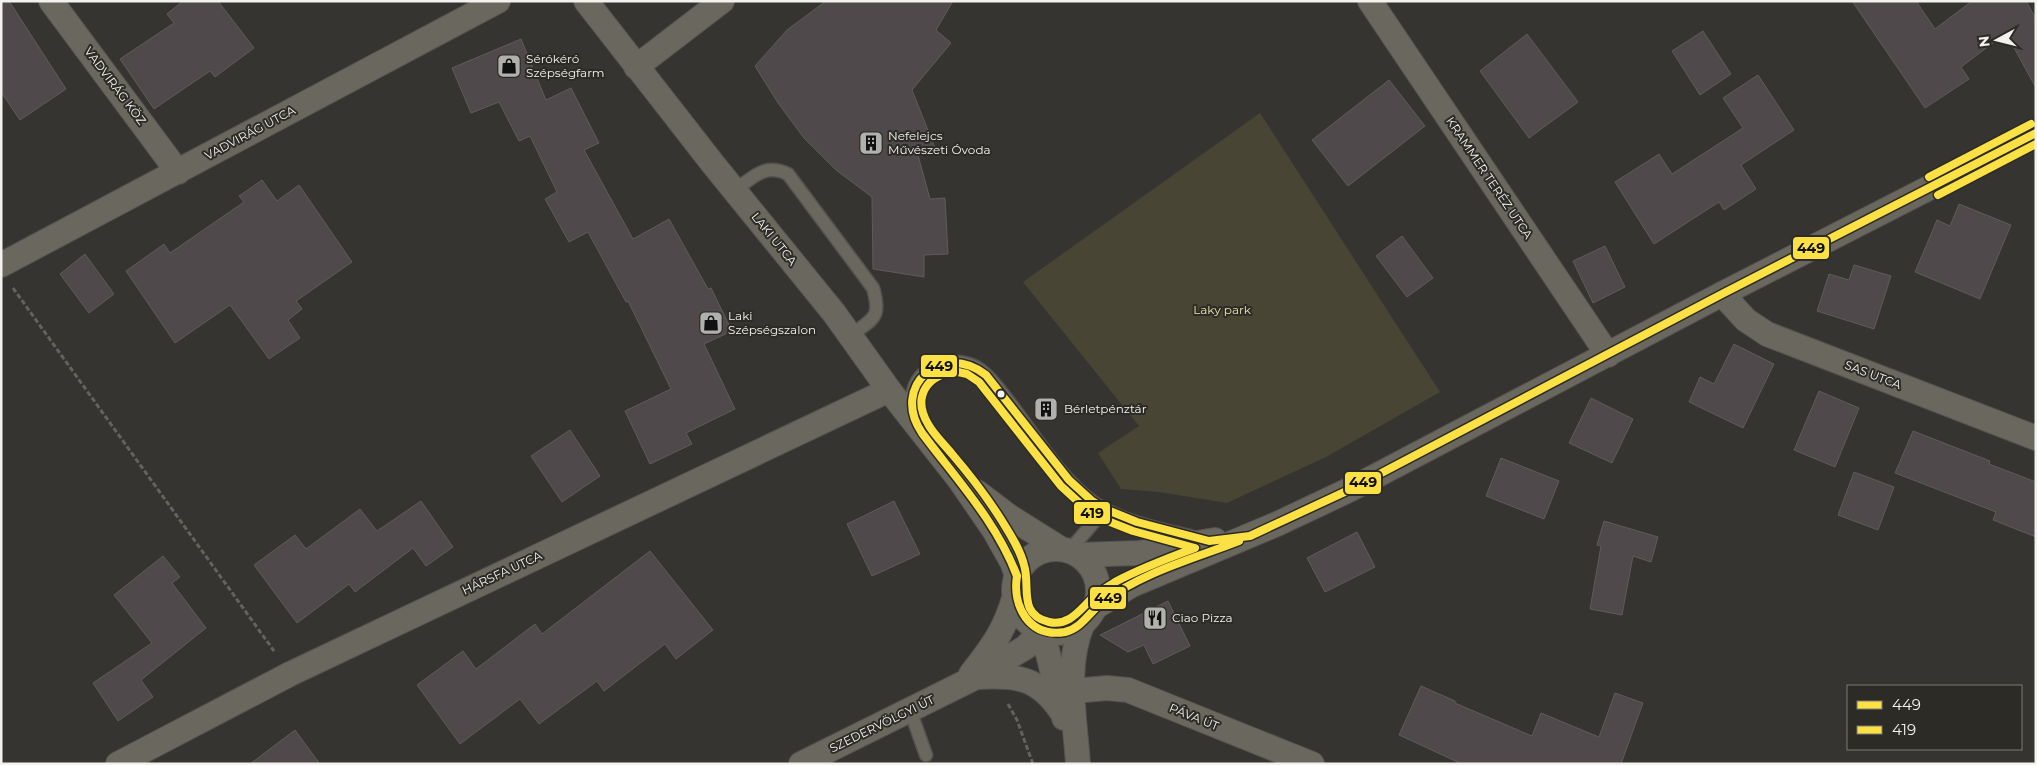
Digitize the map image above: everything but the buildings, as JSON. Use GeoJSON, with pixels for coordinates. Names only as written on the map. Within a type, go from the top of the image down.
{"type":"FeatureCollection","features":[{"type":"Feature","properties":{"kind":"street","name":"VADVIRÁG KÖZ"},"geometry":{"type":"LineString","coordinates":[[52,1],[178,172]]}},
{"type":"Feature","properties":{"kind":"street","name":"VADVIRÁG UTCA"},"geometry":{"type":"LineString","coordinates":[[1,265],[498,1]]}},
{"type":"Feature","properties":{"kind":"street","name":"LAKI UTCA"},"geometry":{"type":"LineString","coordinates":[[586,1],[636,67],[834,313],[889,390],[959,479],[994,530],[1012,562],[1016,586]]}},
{"type":"Feature","properties":{"kind":"street"},"geometry":{"type":"LineString","coordinates":[[636,67],[722,1]]}},
{"type":"Feature","properties":{"kind":"street","name":"KRAMMER TERÉZ UTCA"},"geometry":{"type":"LineString","coordinates":[[1370,1],[1608,355]]}},
{"type":"Feature","properties":{"kind":"street"},"geometry":{"type":"LineString","coordinates":[[1250,536],[1138,552],[1042,551],[1031,557],[1023,565],[1016,586],[1023,616],[1031,625],[1042,630],[1063,632],[1074,629],[1089,615],[1132,585],[1250,536],[1351,489],[1722,294],[2036,133]]}},
{"type":"Feature","properties":{"kind":"street","name":"SAS UTCA"},"geometry":{"type":"LineString","coordinates":[[1722,294],[1746,320],[1767,334],[2036,438]]}},
{"type":"Feature","properties":{"kind":"street","name":"HÁRSFA UTCA"},"geometry":{"type":"LineString","coordinates":[[118,764],[290,674],[889,390]]}},
{"type":"Feature","properties":{"kind":"street","name":"LAKI UTCA"},"geometry":{"type":"LineString","coordinates":[[959,479],[1010,517],[1069,552]]}},
{"type":"Feature","properties":{"kind":"street"},"geometry":{"type":"LineString","coordinates":[[1069,552],[1088,562],[1094,573],[1098,596],[1073,656],[1073,691],[1078,764]]}},
{"type":"Feature","properties":{"kind":"street","name":"SZEDERVÖLGYI ÚT"},"geometry":{"type":"LineString","coordinates":[[970,680],[1001,632],[1016,586]]}},
{"type":"Feature","properties":{"kind":"street"},"geometry":{"type":"LineString","coordinates":[[1042,630],[1078,764]]}},
{"type":"Feature","properties":{"kind":"street","name":"SZEDERVÖLGYI ÚT"},"geometry":{"type":"LineString","coordinates":[[801,764],[970,680],[1026,647],[1042,630]]}},
{"type":"Feature","properties":{"kind":"street","name":"SZEDERVÖLGYI ÚT"},"geometry":{"type":"LineString","coordinates":[[970,680],[1011,676],[1031,682],[1047,694],[1064,716]]}},
{"type":"Feature","properties":{"kind":"street","name":"PÁVA ÚT"},"geometry":{"type":"LineString","coordinates":[[1073,691],[1106,688],[1128,690],[1312,764]]}},
{"type":"Feature","properties":{"kind":"lane"},"geometry":{"type":"LineString","coordinates":[[735,190],[764,170],[778,169],[788,174],[873,288],[878,306],[874,317],[850,336]]}},
{"type":"Feature","properties":{"kind":"lane"},"geometry":{"type":"LineString","coordinates":[[919,429],[912,403],[916,382],[922,374],[942,364],[954,362],[976,367],[999,389],[1069,480],[1092,501],[1105,509],[1137,522],[1209,541]]}},
{"type":"Feature","properties":{"kind":"lane"},"geometry":{"type":"LineString","coordinates":[[1069,552],[1105,509]]}},
{"type":"Feature","properties":{"kind":"lane"},"geometry":{"type":"LineString","coordinates":[[910,710],[926,754]]}},
{"type":"Feature","properties":{"kind":"path"},"geometry":{"type":"LineString","coordinates":[[13,288],[290,674]]}},
{"type":"Feature","properties":{"kind":"path"},"geometry":{"type":"LineString","coordinates":[[1007,703],[1017,720],[1032,764]]}},
{"type":"Feature","properties":{"kind":"green space","name":"Laky park"},"geometry":{"type":"Polygon","coordinates":[[[1260,113],[1440,392],[1326,457],[1227,503],[1159,492],[1121,489],[1098,453],[1139,426],[1023,282],[1260,113]]]}},
{"type":"Feature","properties":{"kind":"transit line","name":"419"},"geometry":{"type":"LineString","coordinates":[[1929,177],[2031,124]]}},
{"type":"Feature","properties":{"kind":"transit line","name":"449"},"geometry":{"type":"LineString","coordinates":[[1017,576],[987,519],[922,433],[914,416],[912,399],[917,385],[926,374],[938,366],[953,363],[969,366],[986,375],[1069,480],[1092,501],[1105,509],[1137,522],[1209,541],[1250,536],[1351,489],[1722,294],[2036,133]]}},
{"type":"Feature","properties":{"kind":"transit line","name":"419"},"geometry":{"type":"LineString","coordinates":[[1938,195],[2036,144]]}},
{"type":"Feature","properties":{"kind":"transit line","name":"419"},"geometry":{"type":"LineString","coordinates":[[958,372],[967,374],[979,382],[1061,486],[1086,509],[1100,518],[1133,531],[1195,548],[1165,559],[1115,582],[1096,595],[1070,619],[1057,623],[1039,618],[1029,606],[1024,565],[1011,536],[978,486],[933,432],[923,414],[922,396],[925,388],[938,377],[947,373],[958,372]]}},
{"type":"Feature","properties":{"kind":"transit line","name":"449"},"geometry":{"type":"LineString","coordinates":[[1017,576],[1017,598],[1020,608],[1026,617],[1033,625],[1042,630],[1052,633],[1065,632],[1076,627],[1103,602],[1135,582],[1151,574],[1239,541]]}},
{"type":"Feature","properties":{"kind":"place","name":"Sérókéró Szépségfarm"},"geometry":{"type":"Point","coordinates":[509,66]}},
{"type":"Feature","properties":{"kind":"place","name":"Nefelejcs Művészeti Óvoda"},"geometry":{"type":"Point","coordinates":[871,143]}},
{"type":"Feature","properties":{"kind":"place","name":"Laki Szépségszalon"},"geometry":{"type":"Point","coordinates":[711,323]}},
{"type":"Feature","properties":{"kind":"place","name":"Bérletpénztár"},"geometry":{"type":"Point","coordinates":[1046,409]}},
{"type":"Feature","properties":{"kind":"place","name":"Ciao Pizza"},"geometry":{"type":"Point","coordinates":[1155,618]}}]}
